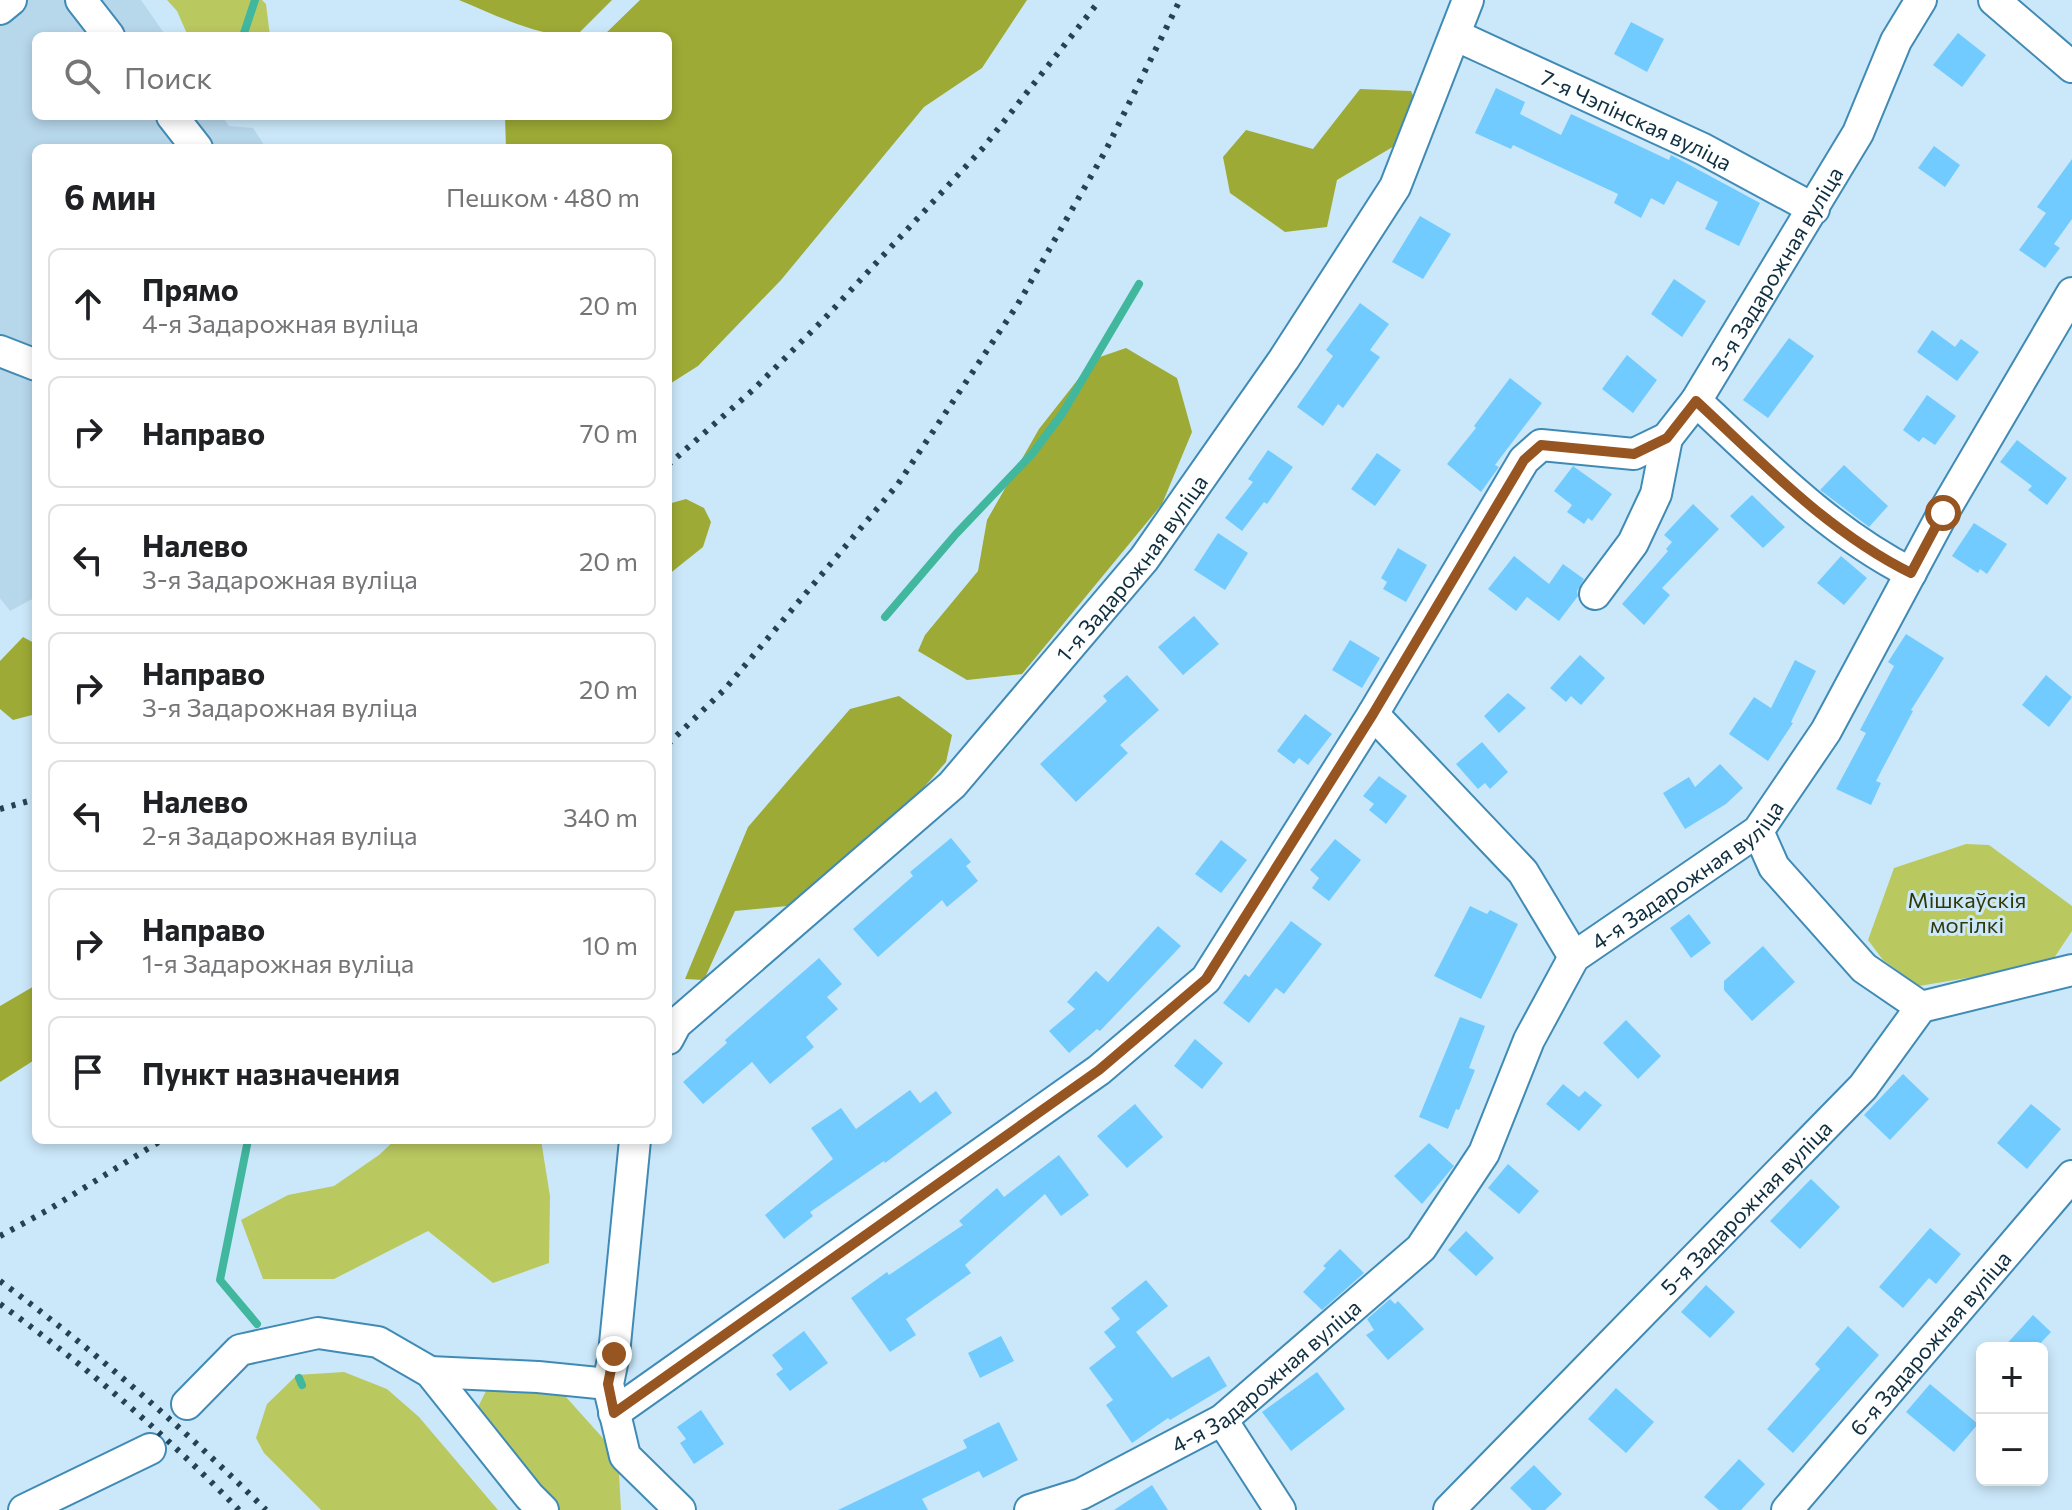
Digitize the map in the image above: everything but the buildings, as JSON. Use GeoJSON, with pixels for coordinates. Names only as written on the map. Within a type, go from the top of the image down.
{"type":"FeatureCollection","features":[{"type":"Feature","properties":{"kind":"street"},"geometry":{"type":"LineString","coordinates":[[0,9],[11,0]]}},
{"type":"Feature","properties":{"kind":"street"},"geometry":{"type":"LineString","coordinates":[[81,0],[106,32]]}},
{"type":"Feature","properties":{"kind":"street","name":"1-я Задарожная вуліца"},"geometry":{"type":"LineString","coordinates":[[672,1032],[676,1024],[952,785],[1144,559],[1284,359],[1395,187],[1468,0]]}},
{"type":"Feature","properties":{"kind":"street","name":"3-я Задарожная вуліца"},"geometry":{"type":"LineString","coordinates":[[1373,714],[1524,460],[1541,445],[1634,454],[1667,438],[1696,401],[1858,133],[1896,41],[1921,0]]}},
{"type":"Feature","properties":{"kind":"street"},"geometry":{"type":"LineString","coordinates":[[1994,0],[2072,67]]}},
{"type":"Feature","properties":{"kind":"street","name":"7-я Чэпінская вуліца"},"geometry":{"type":"LineString","coordinates":[[1455,35],[1703,149],[1814,209]]}},
{"type":"Feature","properties":{"kind":"street"},"geometry":{"type":"LineString","coordinates":[[175,120],[194,144]]}},
{"type":"Feature","properties":{"kind":"street","name":"4-я Задарожная вуліца"},"geometry":{"type":"LineString","coordinates":[[1030,1510],[1081,1494],[1222,1420],[1421,1248],[1484,1153],[1529,1040],[1574,957],[1758,831],[1826,731],[1911,573],[2072,293]]}},
{"type":"Feature","properties":{"kind":"street"},"geometry":{"type":"LineString","coordinates":[[0,351],[32,363]]}},
{"type":"Feature","properties":{"kind":"street"},"geometry":{"type":"LineString","coordinates":[[1696,401],[1807,503],[1875,555],[1911,573]]}},
{"type":"Feature","properties":{"kind":"street"},"geometry":{"type":"LineString","coordinates":[[1595,594],[1633,543],[1656,494],[1667,438]]}},
{"type":"Feature","properties":{"kind":"street"},"geometry":{"type":"LineString","coordinates":[[430,1372],[538,1377],[611,1398],[1099,1070],[1206,979],[1373,714],[1523,872],[1574,957]]}},
{"type":"Feature","properties":{"kind":"street"},"geometry":{"type":"LineString","coordinates":[[1758,831],[1774,867],[1864,968],[1921,1007],[2072,970]]}},
{"type":"Feature","properties":{"kind":"street","name":"5-я Задарожная вуліца"},"geometry":{"type":"LineString","coordinates":[[1449,1510],[1863,1087],[1921,1007]]}},
{"type":"Feature","properties":{"kind":"street"},"geometry":{"type":"LineString","coordinates":[[635,1144],[611,1398],[625,1456],[680,1510]]}},
{"type":"Feature","properties":{"kind":"street","name":"6-я Задарожная вуліца"},"geometry":{"type":"LineString","coordinates":[[1787,1510],[2072,1176]]}},
{"type":"Feature","properties":{"kind":"street"},"geometry":{"type":"LineString","coordinates":[[187,1404],[240,1350],[318,1333],[378,1342],[430,1372],[543,1510]]}},
{"type":"Feature","properties":{"kind":"street"},"geometry":{"type":"LineString","coordinates":[[1222,1420],[1280,1510]]}},
{"type":"Feature","properties":{"kind":"street"},"geometry":{"type":"LineString","coordinates":[[24,1510],[150,1449]]}},
{"type":"Feature","properties":{"kind":"shaded area"},"geometry":{"type":"Polygon","coordinates":[[[0,0],[141,0],[163,32],[32,32],[32,120],[225,120],[229,126],[253,128],[263,144],[32,144],[32,599],[10,611],[0,598],[0,0]]]}},
{"type":"Feature","properties":{"kind":"green space"},"geometry":{"type":"Polygon","coordinates":[[[167,0],[262,0],[266,4],[270,32],[186,32],[177,11],[167,0]]]}},
{"type":"Feature","properties":{"kind":"green space"},"geometry":{"type":"Polygon","coordinates":[[[459,0],[612,0],[580,32],[546,32],[459,0]]]}},
{"type":"Feature","properties":{"kind":"green space"},"geometry":{"type":"Polygon","coordinates":[[[640,0],[1027,0],[982,68],[924,107],[781,280],[698,366],[672,382],[672,144],[506,144],[505,120],[672,120],[672,32],[607,32],[640,0]]]}},
{"type":"Feature","properties":{"kind":"green space"},"geometry":{"type":"Polygon","coordinates":[[[1360,89],[1411,91],[1417,104],[1396,145],[1337,180],[1327,227],[1285,232],[1230,193],[1223,157],[1246,130],[1313,149],[1360,89]]]}},
{"type":"Feature","properties":{"kind":"green space"},"geometry":{"type":"Polygon","coordinates":[[[1126,348],[1177,378],[1192,432],[1162,504],[1022,674],[967,680],[918,651],[925,635],[978,571],[987,520],[1039,429],[1094,359],[1126,348]]]}},
{"type":"Feature","properties":{"kind":"green space"},"geometry":{"type":"Polygon","coordinates":[[[686,499],[704,508],[711,522],[703,547],[672,572],[672,503],[686,499]]]}},
{"type":"Feature","properties":{"kind":"green space"},"geometry":{"type":"Polygon","coordinates":[[[23,637],[32,642],[32,715],[13,720],[0,709],[0,661],[23,637]]]}},
{"type":"Feature","properties":{"kind":"green space"},"geometry":{"type":"Polygon","coordinates":[[[899,696],[952,735],[946,762],[906,808],[797,905],[735,911],[704,980],[685,979],[748,827],[850,709],[899,696]]]}},
{"type":"Feature","properties":{"kind":"green space","name":"Мішкаўскія могілкі"},"geometry":{"type":"Polygon","coordinates":[[[1966,844],[1989,845],[2072,906],[2072,931],[2050,964],[1919,986],[1883,960],[1868,940],[1894,868],[1966,844]]]}},
{"type":"Feature","properties":{"kind":"green space"},"geometry":{"type":"Polygon","coordinates":[[[32,987],[32,1062],[0,1082],[0,1006],[32,987]]]}},
{"type":"Feature","properties":{"kind":"green space"},"geometry":{"type":"Polygon","coordinates":[[[391,1144],[542,1144],[550,1196],[549,1263],[493,1283],[428,1231],[334,1279],[263,1279],[241,1220],[288,1195],[334,1186],[391,1144]]]}},
{"type":"Feature","properties":{"kind":"green space"},"geometry":{"type":"Polygon","coordinates":[[[344,1372],[387,1389],[419,1417],[498,1510],[321,1510],[264,1453],[256,1438],[267,1404],[297,1375],[344,1372]]]}},
{"type":"Feature","properties":{"kind":"green space"},"geometry":{"type":"Polygon","coordinates":[[[489,1385],[558,1388],[618,1455],[621,1510],[559,1510],[515,1463],[478,1407],[489,1385]]]}},
{"type":"Feature","properties":{"kind":"waterway"},"geometry":{"type":"LineString","coordinates":[[244,32],[255,0]]}},
{"type":"Feature","properties":{"kind":"waterway"},"geometry":{"type":"LineString","coordinates":[[885,617],[956,534],[1032,454],[1062,414],[1139,284]]}},
{"type":"Feature","properties":{"kind":"waterway"},"geometry":{"type":"LineString","coordinates":[[247,1144],[220,1280],[257,1324]]}},
{"type":"Feature","properties":{"kind":"waterway"},"geometry":{"type":"LineString","coordinates":[[299,1378],[302,1385]]}},
{"type":"Feature","properties":{"kind":"railway"},"geometry":{"type":"LineString","coordinates":[[672,461],[754,389],[825,318],[983,148],[1100,0]]}},
{"type":"Feature","properties":{"kind":"railway"},"geometry":{"type":"LineString","coordinates":[[672,740],[725,689],[898,484],[1018,304],[1106,150],[1180,0]]}},
{"type":"Feature","properties":{"kind":"railway"},"geometry":{"type":"LineString","coordinates":[[0,809],[32,800]]}},
{"type":"Feature","properties":{"kind":"railway"},"geometry":{"type":"LineString","coordinates":[[0,1236],[155,1144]]}},
{"type":"Feature","properties":{"kind":"railway"},"geometry":{"type":"LineString","coordinates":[[0,1281],[137,1391],[266,1510]]}},
{"type":"Feature","properties":{"kind":"railway"},"geometry":{"type":"LineString","coordinates":[[0,1304],[124,1402],[183,1454],[239,1510]]}},
{"type":"Feature","properties":{"kind":"route"},"geometry":{"type":"LineString","coordinates":[[614,1354],[608,1384],[614,1413],[1099,1070],[1206,979],[1373,714],[1524,460],[1541,445],[1634,454],[1667,438],[1696,401],[1807,503],[1875,555],[1911,573],[1943,513]]}}]}
